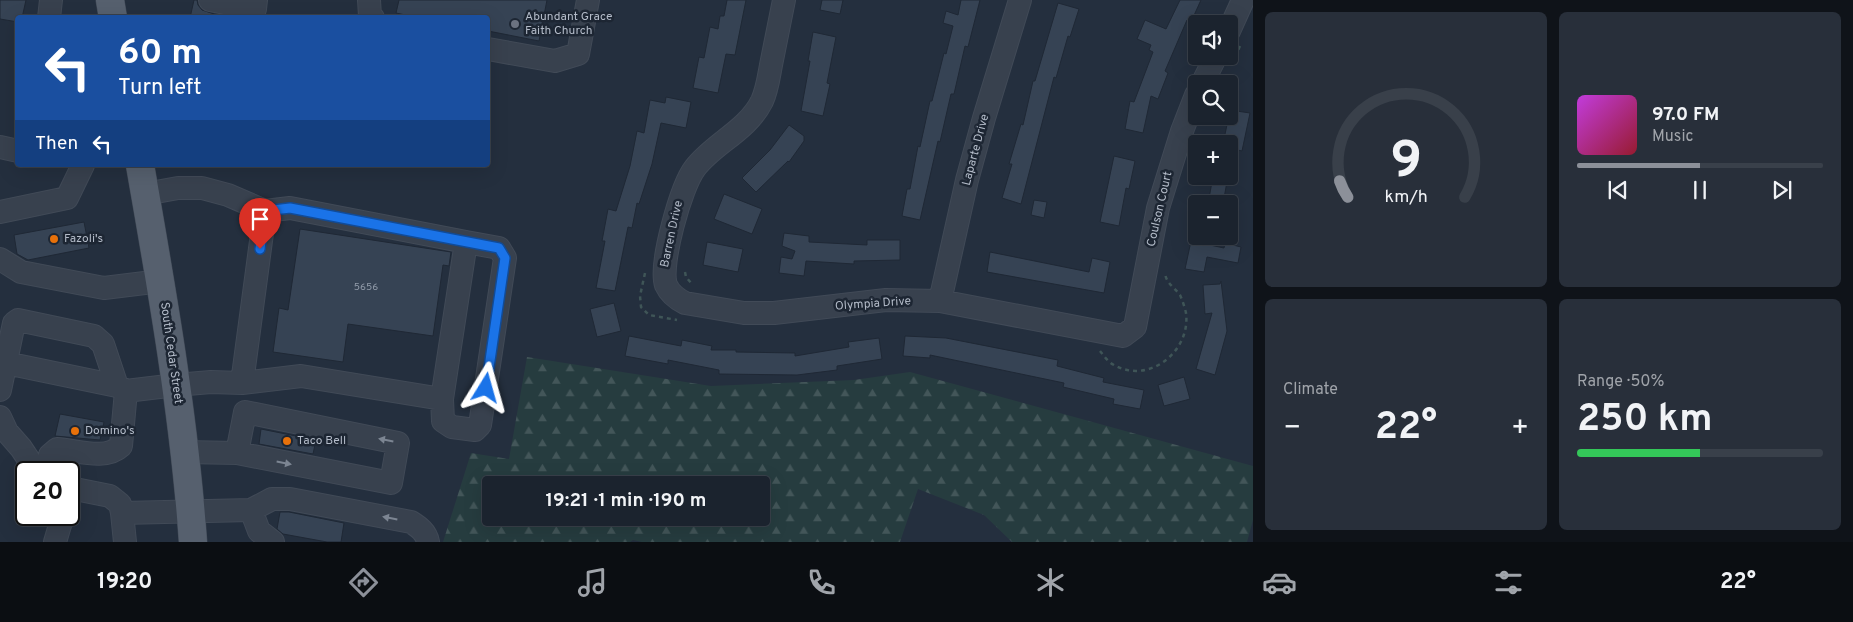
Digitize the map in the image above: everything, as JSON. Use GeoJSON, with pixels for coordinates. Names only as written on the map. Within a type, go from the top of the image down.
{"type":"FeatureCollection","features":[{"type":"Feature","properties":{"kind":"main road"},"geometry":{"type":"LineString","coordinates":[[110,0],[112,15]]}},
{"type":"Feature","properties":{"kind":"main road","name":"South Cedar Street"},"geometry":{"type":"LineString","coordinates":[[140,167],[161,281],[176,385],[193,542]]}},
{"type":"Feature","properties":{"kind":"street"},"geometry":{"type":"LineString","coordinates":[[49,15],[51,0]]}},
{"type":"Feature","properties":{"kind":"street"},"geometry":{"type":"LineString","coordinates":[[210,0],[255,9],[256,0]]}},
{"type":"Feature","properties":{"kind":"street"},"geometry":{"type":"LineString","coordinates":[[369,0],[370,15]]}},
{"type":"Feature","properties":{"kind":"street"},"geometry":{"type":"LineString","coordinates":[[490,49],[555,61],[578,54],[588,0]]}},
{"type":"Feature","properties":{"kind":"street","name":"Barren Drive"},"geometry":{"type":"LineString","coordinates":[[670,292],[664,273],[677,206],[684,186],[704,156],[738,130],[751,117],[762,101],[784,0]]}},
{"type":"Feature","properties":{"kind":"street","name":"Laparte Drive"},"geometry":{"type":"LineString","coordinates":[[940,301],[979,136],[1020,0]]}},
{"type":"Feature","properties":{"kind":"street"},"geometry":{"type":"LineString","coordinates":[[1238,24],[1243,0]]}},
{"type":"Feature","properties":{"kind":"street"},"geometry":{"type":"LineString","coordinates":[[1210,75],[1219,65]]}},
{"type":"Feature","properties":{"kind":"street","name":"Coulson Court"},"geometry":{"type":"LineString","coordinates":[[1135,327],[1158,208],[1188,115]]}},
{"type":"Feature","properties":{"kind":"street"},"geometry":{"type":"LineString","coordinates":[[0,147],[15,150]]}},
{"type":"Feature","properties":{"kind":"street"},"geometry":{"type":"LineString","coordinates":[[0,212],[67,198],[82,167]]}},
{"type":"Feature","properties":{"kind":"street"},"geometry":{"type":"LineString","coordinates":[[145,194],[178,188],[202,188],[228,195],[265,211],[290,208],[499,248],[505,258],[480,425],[475,430],[452,427],[443,421],[442,399],[466,242]]}},
{"type":"Feature","properties":{"kind":"street"},"geometry":{"type":"LineString","coordinates":[[242,383],[265,211]]}},
{"type":"Feature","properties":{"kind":"street"},"geometry":{"type":"LineString","coordinates":[[0,259],[21,272],[104,288],[161,281]]}},
{"type":"Feature","properties":{"kind":"street","name":"Olympia Drive"},"geometry":{"type":"LineString","coordinates":[[670,292],[677,299],[685,303],[744,313],[774,314],[886,300],[940,301],[1123,336],[1135,327]]}},
{"type":"Feature","properties":{"kind":"street"},"geometry":{"type":"LineString","coordinates":[[0,390],[14,324],[18,320],[94,336],[103,344],[122,389],[124,433],[121,446],[114,452],[104,454],[57,449],[50,455],[50,461]]}},
{"type":"Feature","properties":{"kind":"street"},"geometry":{"type":"LineString","coordinates":[[6,363],[122,389],[211,382],[242,383],[301,376],[442,399]]}},
{"type":"Feature","properties":{"kind":"street"},"geometry":{"type":"LineString","coordinates":[[184,452],[236,453],[391,483],[398,443],[245,412],[236,453]]}},
{"type":"Feature","properties":{"kind":"street"},"geometry":{"type":"LineString","coordinates":[[0,417],[7,432],[30,461]]}},
{"type":"Feature","properties":{"kind":"street"},"geometry":{"type":"LineString","coordinates":[[80,492],[110,496],[120,504],[125,542]]}},
{"type":"Feature","properties":{"kind":"street"},"geometry":{"type":"LineString","coordinates":[[122,513],[251,510],[272,499],[290,499],[411,522],[421,528],[427,536],[428,542]]}},
{"type":"Feature","properties":{"kind":"street"},"geometry":{"type":"LineString","coordinates":[[251,510],[259,531],[273,542]]}},
{"type":"Feature","properties":{"kind":"street"},"geometry":{"type":"LineString","coordinates":[[55,542],[60,526]]}},
{"type":"Feature","properties":{"kind":"path"},"geometry":{"type":"LineString","coordinates":[[684,265],[686,277],[693,286]]}},
{"type":"Feature","properties":{"kind":"path"},"geometry":{"type":"LineString","coordinates":[[646,266],[640,296],[641,307],[649,315],[680,321]]}},
{"type":"Feature","properties":{"kind":"path"},"geometry":{"type":"LineString","coordinates":[[1099,351],[1115,365],[1130,370],[1146,369],[1159,365],[1172,356],[1181,343],[1186,329],[1186,313],[1180,296],[1166,278],[1165,270]]}},
{"type":"Feature","properties":{"kind":"green space"},"geometry":{"type":"Polygon","coordinates":[[[527,357],[711,386],[854,380],[910,372],[1253,466],[1253,520],[1247,542],[1012,542],[984,515],[918,489],[900,542],[642,542],[633,540],[630,542],[443,542],[471,453],[509,459],[527,357]]]}},
{"type":"Feature","properties":{"kind":"building"},"geometry":{"type":"Polygon","coordinates":[[[0,0],[26,0],[23,15],[15,15],[15,22],[0,19],[0,0]]]}},
{"type":"Feature","properties":{"kind":"building"},"geometry":{"type":"Polygon","coordinates":[[[194,0],[197,0],[202,10],[214,14],[214,15],[191,15],[194,0]]]}},
{"type":"Feature","properties":{"kind":"building","name":"Abundant Grace Faith Church"},"geometry":{"type":"Polygon","coordinates":[[[399,0],[547,0],[539,41],[490,31],[490,15],[406,15],[396,13],[399,0]]]}},
{"type":"Feature","properties":{"kind":"building"},"geometry":{"type":"Polygon","coordinates":[[[727,0],[746,0],[735,55],[726,54],[718,93],[693,88],[699,57],[704,58],[710,27],[718,29],[720,16],[724,16],[727,0]]]}},
{"type":"Feature","properties":{"kind":"building"},"geometry":{"type":"Polygon","coordinates":[[[822,0],[843,0],[840,14],[820,10],[822,0]]]}},
{"type":"Feature","properties":{"kind":"building"},"geometry":{"type":"Polygon","coordinates":[[[961,0],[980,0],[968,47],[965,46],[954,94],[951,94],[920,220],[902,216],[907,189],[910,189],[918,146],[920,147],[930,101],[932,101],[953,26],[943,23],[946,11],[958,15],[961,0]]]}},
{"type":"Feature","properties":{"kind":"building"},"geometry":{"type":"Polygon","coordinates":[[[1180,0],[1201,0],[1194,15],[1188,15],[1188,20],[1165,71],[1168,73],[1158,99],[1151,96],[1143,133],[1125,129],[1130,101],[1134,102],[1153,52],[1149,50],[1151,45],[1137,39],[1145,20],[1166,29],[1180,0]]]}},
{"type":"Feature","properties":{"kind":"building"},"geometry":{"type":"Polygon","coordinates":[[[1058,3],[1079,9],[1070,37],[1068,36],[1056,78],[1054,77],[1021,204],[1002,198],[1012,164],[1009,164],[1021,124],[1023,125],[1033,81],[1035,81],[1058,3]]]}},
{"type":"Feature","properties":{"kind":"building"},"geometry":{"type":"Polygon","coordinates":[[[813,32],[836,37],[827,83],[830,84],[823,116],[801,111],[813,32]]]}},
{"type":"Feature","properties":{"kind":"building"},"geometry":{"type":"Polygon","coordinates":[[[666,97],[691,102],[686,128],[661,123],[652,164],[639,204],[637,203],[632,228],[628,227],[615,291],[596,288],[605,241],[602,241],[608,209],[616,211],[630,166],[637,131],[644,133],[650,100],[665,103],[666,97]]]}},
{"type":"Feature","properties":{"kind":"building"},"geometry":{"type":"Polygon","coordinates":[[[1238,111],[1250,113],[1242,151],[1238,150],[1238,135],[1225,135],[1227,125],[1238,125],[1238,111]]]}},
{"type":"Feature","properties":{"kind":"building"},"geometry":{"type":"Polygon","coordinates":[[[789,125],[804,136],[804,141],[789,162],[756,192],[742,178],[770,150],[789,125]]]}},
{"type":"Feature","properties":{"kind":"building"},"geometry":{"type":"Polygon","coordinates":[[[1114,156],[1135,161],[1129,189],[1126,188],[1119,226],[1100,222],[1114,156]]]}},
{"type":"Feature","properties":{"kind":"building"},"geometry":{"type":"Polygon","coordinates":[[[1211,185],[1226,185],[1225,195],[1210,195],[1211,185]]]}},
{"type":"Feature","properties":{"kind":"building"},"geometry":{"type":"Polygon","coordinates":[[[724,194],[762,209],[752,234],[714,219],[724,194]]]}},
{"type":"Feature","properties":{"kind":"building"},"geometry":{"type":"Polygon","coordinates":[[[1034,200],[1047,202],[1044,218],[1031,215],[1034,200]]]}},
{"type":"Feature","properties":{"kind":"building"},"geometry":{"type":"Polygon","coordinates":[[[84,222],[89,248],[28,260],[17,254],[14,235],[84,222]]]}},
{"type":"Feature","properties":{"kind":"building"},"geometry":{"type":"Polygon","coordinates":[[[300,229],[451,252],[449,266],[443,265],[433,336],[348,324],[343,362],[273,352],[279,308],[288,310],[300,229]]]}},
{"type":"Feature","properties":{"kind":"building"},"geometry":{"type":"Polygon","coordinates":[[[784,233],[809,236],[809,242],[867,245],[867,240],[900,240],[900,260],[854,261],[854,264],[806,261],[804,276],[779,273],[781,257],[792,259],[795,251],[782,246],[784,233]]]}},
{"type":"Feature","properties":{"kind":"building"},"geometry":{"type":"Polygon","coordinates":[[[707,242],[743,249],[738,272],[703,265],[707,242]]]}},
{"type":"Feature","properties":{"kind":"building"},"geometry":{"type":"Polygon","coordinates":[[[1190,245],[1210,245],[1224,248],[1225,245],[1233,245],[1241,247],[1238,263],[1207,257],[1204,272],[1185,269],[1190,245]]]}},
{"type":"Feature","properties":{"kind":"building"},"geometry":{"type":"Polygon","coordinates":[[[990,252],[1089,272],[1092,258],[1110,262],[1104,293],[987,272],[990,252]]]}},
{"type":"Feature","properties":{"kind":"building"},"geometry":{"type":"Polygon","coordinates":[[[1221,281],[1227,331],[1215,375],[1196,369],[1212,313],[1205,314],[1203,285],[1220,284],[1221,281]]]}},
{"type":"Feature","properties":{"kind":"building"},"geometry":{"type":"Polygon","coordinates":[[[614,303],[621,331],[597,337],[590,309],[614,303]]]}},
{"type":"Feature","properties":{"kind":"building"},"geometry":{"type":"Polygon","coordinates":[[[629,336],[681,346],[682,340],[712,346],[711,350],[795,353],[795,356],[849,347],[848,342],[879,338],[882,359],[837,366],[837,370],[797,375],[719,374],[719,370],[668,360],[668,364],[625,356],[629,336]]]}},
{"type":"Feature","properties":{"kind":"building"},"geometry":{"type":"Polygon","coordinates":[[[905,336],[946,338],[1058,360],[1057,366],[1104,378],[1103,382],[1144,390],[1140,409],[1113,404],[1114,399],[1063,387],[1064,383],[930,355],[930,358],[903,356],[905,336]]]}},
{"type":"Feature","properties":{"kind":"building"},"geometry":{"type":"Polygon","coordinates":[[[1184,377],[1190,399],[1164,406],[1158,385],[1184,377]]]}},
{"type":"Feature","properties":{"kind":"building","name":"Domino's"},"geometry":{"type":"Polygon","coordinates":[[[60,414],[104,422],[100,440],[55,436],[60,414]]]}},
{"type":"Feature","properties":{"kind":"building","name":"Taco Bell"},"geometry":{"type":"Polygon","coordinates":[[[261,429],[316,440],[313,454],[259,444],[261,429]]]}},
{"type":"Feature","properties":{"kind":"building"},"geometry":{"type":"Polygon","coordinates":[[[280,512],[289,512],[344,523],[341,542],[327,542],[283,534],[277,529],[280,512]]]}},
{"type":"Feature","properties":{"kind":"place","name":"Abundant Grace Faith Church"},"geometry":{"type":"Point","coordinates":[515,24]}},
{"type":"Feature","properties":{"kind":"place","name":"Fazoli's"},"geometry":{"type":"Point","coordinates":[54,239]}},
{"type":"Feature","properties":{"kind":"place","name":"Domino's"},"geometry":{"type":"Point","coordinates":[75,431]}},
{"type":"Feature","properties":{"kind":"place","name":"Taco Bell"},"geometry":{"type":"Point","coordinates":[287,441]}},
{"type":"Feature","properties":{"kind":"route"},"geometry":{"type":"LineString","coordinates":[[260,249],[265,211],[290,208],[499,248],[505,258],[486,388]]}}]}
